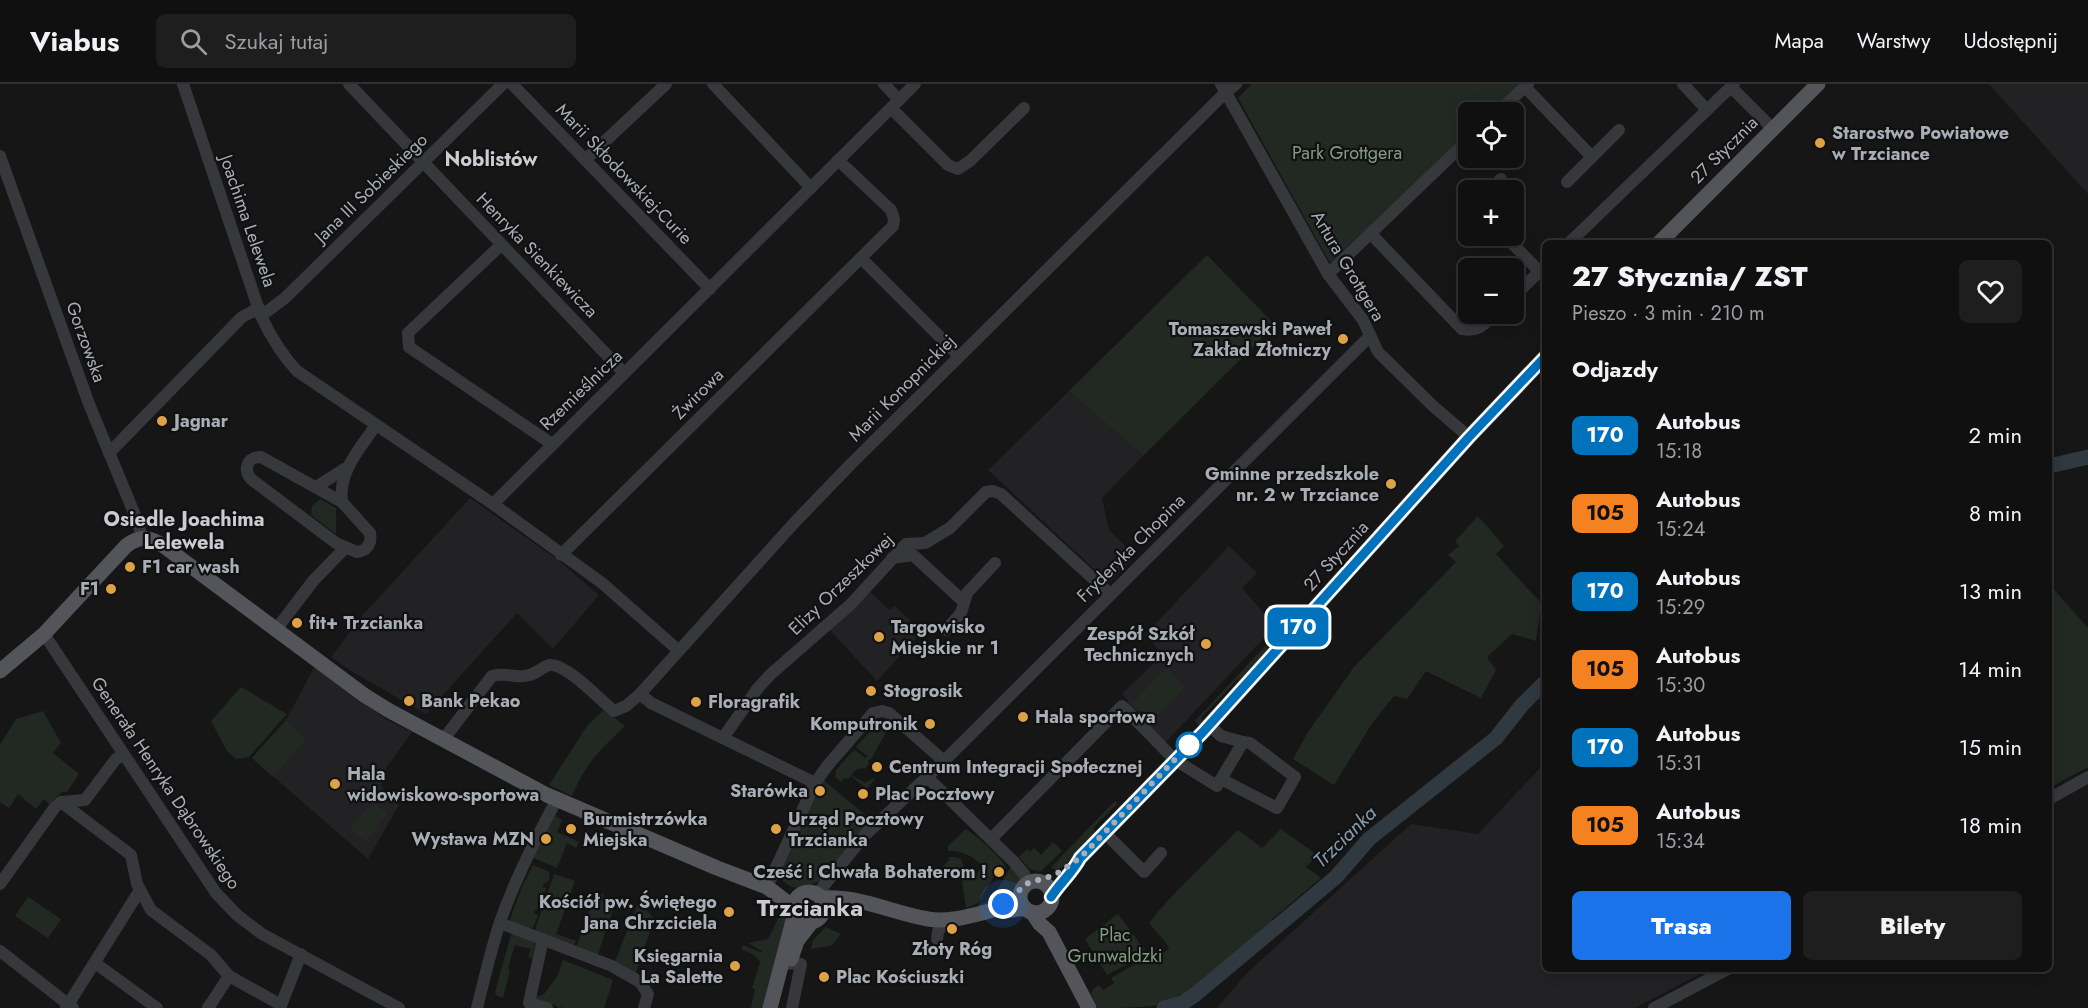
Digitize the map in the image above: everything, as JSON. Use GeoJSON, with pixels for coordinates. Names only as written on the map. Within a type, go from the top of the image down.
{"type":"FeatureCollection","features":[{"type":"Feature","properties":{"kind":"main road","name":"27 Stycznia"},"geometry":{"type":"LineString","coordinates":[[1662,240],[1818,84]]}},
{"type":"Feature","properties":{"kind":"main road","name":"27 Stycznia"},"geometry":{"type":"LineString","coordinates":[[998,909],[1029,885],[1055,875],[1080,858],[1105,833],[1209,725],[1469,437],[1542,360]]}},
{"type":"Feature","properties":{"kind":"main road"},"geometry":{"type":"LineString","coordinates":[[0,671],[44,634],[126,546],[142,537],[150,539],[165,547],[364,695],[443,740],[557,799],[717,868],[767,887],[794,910],[801,921],[811,923]]}},
{"type":"Feature","properties":{"kind":"main road","name":"27 Stycznia"},"geometry":{"type":"LineString","coordinates":[[1050,902],[1062,881],[1080,858]]}},
{"type":"Feature","properties":{"kind":"main road"},"geometry":{"type":"LineString","coordinates":[[1049,932],[1049,888],[1029,885],[1020,900],[1049,932],[1089,1008]]}},
{"type":"Feature","properties":{"kind":"main road"},"geometry":{"type":"LineString","coordinates":[[767,887],[778,887],[817,899]]}},
{"type":"Feature","properties":{"kind":"main road"},"geometry":{"type":"LineString","coordinates":[[778,1008],[796,898],[865,902],[927,919],[941,930],[998,909],[1041,911],[1050,902]]}},
{"type":"Feature","properties":{"kind":"main road"},"geometry":{"type":"LineString","coordinates":[[770,1008],[784,966],[797,941],[811,923],[819,919],[817,899]]}},
{"type":"Feature","properties":{"kind":"street","name":"Joachima Lelewela"},"geometry":{"type":"LineString","coordinates":[[109,453],[242,317],[260,312],[183,84]]}},
{"type":"Feature","properties":{"kind":"street","name":"Henryka Sienkiewicza"},"geometry":{"type":"LineString","coordinates":[[349,84],[624,373]]}},
{"type":"Feature","properties":{"kind":"street","name":"Jana III Sobieskiego"},"geometry":{"type":"LineString","coordinates":[[260,312],[285,298],[502,84]]}},
{"type":"Feature","properties":{"kind":"street","name":"Marii Skłodowskiej-Curie"},"geometry":{"type":"LineString","coordinates":[[512,84],[710,289]]}},
{"type":"Feature","properties":{"kind":"street"},"geometry":{"type":"LineString","coordinates":[[586,159],[666,84]]}},
{"type":"Feature","properties":{"kind":"street"},"geometry":{"type":"LineString","coordinates":[[713,84],[811,188]]}},
{"type":"Feature","properties":{"kind":"street"},"geometry":{"type":"LineString","coordinates":[[884,84],[895,104],[948,165],[958,169],[970,161],[1024,108]]}},
{"type":"Feature","properties":{"kind":"street","name":"Rzemieślnicza"},"geometry":{"type":"LineString","coordinates":[[493,504],[915,84]]}},
{"type":"Feature","properties":{"kind":"street"},"geometry":{"type":"LineString","coordinates":[[1683,84],[1707,110]]}},
{"type":"Feature","properties":{"kind":"street","name":"Artura Grottgera"},"geometry":{"type":"LineString","coordinates":[[1228,86],[1328,274],[1363,320],[1378,352],[1433,406],[1469,437]]}},
{"type":"Feature","properties":{"kind":"street","name":"Marii Konopnickiej"},"geometry":{"type":"LineString","coordinates":[[443,740],[492,676],[502,673],[530,675],[543,667],[552,665],[563,667],[613,710],[626,706],[640,694],[826,490],[1228,86]]}},
{"type":"Feature","properties":{"kind":"street"},"geometry":{"type":"LineString","coordinates":[[1509,102],[1527,86],[1592,157]]}},
{"type":"Feature","properties":{"kind":"street"},"geometry":{"type":"LineString","coordinates":[[1572,240],[1732,86],[1773,129]]}},
{"type":"Feature","properties":{"kind":"street"},"geometry":{"type":"LineString","coordinates":[[1567,182],[1619,130]]}},
{"type":"Feature","properties":{"kind":"street"},"geometry":{"type":"LineString","coordinates":[[1328,274],[1458,149]]}},
{"type":"Feature","properties":{"kind":"street","name":"Gorzowska"},"geometry":{"type":"LineString","coordinates":[[0,156],[89,404],[142,537]]}},
{"type":"Feature","properties":{"kind":"street","name":"Żwirowa"},"geometry":{"type":"LineString","coordinates":[[561,555],[893,226],[894,219],[891,210],[838,160]]}},
{"type":"Feature","properties":{"kind":"street"},"geometry":{"type":"LineString","coordinates":[[1370,233],[1462,329],[1472,331],[1484,324]]}},
{"type":"Feature","properties":{"kind":"street"},"geometry":{"type":"LineString","coordinates":[[501,245],[408,333],[409,347],[552,444]]}},
{"type":"Feature","properties":{"kind":"street"},"geometry":{"type":"LineString","coordinates":[[1516,246],[1542,269],[1524,286]]}},
{"type":"Feature","properties":{"kind":"street"},"geometry":{"type":"LineString","coordinates":[[861,258],[959,356]]}},
{"type":"Feature","properties":{"kind":"street"},"geometry":{"type":"LineString","coordinates":[[260,312],[271,338],[297,371],[493,504],[602,583],[678,650]]}},
{"type":"Feature","properties":{"kind":"street","name":"Fryderyka Chopina"},"geometry":{"type":"LineString","coordinates":[[944,760],[1370,336]]}},
{"type":"Feature","properties":{"kind":"street"},"geometry":{"type":"LineString","coordinates":[[342,502],[342,482],[346,468],[376,425]]}},
{"type":"Feature","properties":{"kind":"street"},"geometry":{"type":"LineString","coordinates":[[261,457],[316,487],[342,502],[367,529],[371,537],[364,550],[357,552],[345,548],[251,479],[246,471],[247,465],[253,458],[261,457]]}},
{"type":"Feature","properties":{"kind":"street"},"geometry":{"type":"LineString","coordinates":[[316,487],[346,468]]}},
{"type":"Feature","properties":{"kind":"street","name":"Elizy Orzeszkowej"},"geometry":{"type":"LineString","coordinates":[[723,738],[758,688],[771,674],[851,604],[906,544],[925,543],[950,528],[986,492],[993,491],[1001,494],[1110,594]]}},
{"type":"Feature","properties":{"kind":"street"},"geometry":{"type":"LineString","coordinates":[[892,558],[913,555],[925,543]]}},
{"type":"Feature","properties":{"kind":"street"},"geometry":{"type":"LineString","coordinates":[[275,631],[313,581],[345,548]]}},
{"type":"Feature","properties":{"kind":"street"},"geometry":{"type":"LineString","coordinates":[[913,555],[964,602]]}},
{"type":"Feature","properties":{"kind":"street"},"geometry":{"type":"LineString","coordinates":[[946,630],[961,613],[967,593],[995,563]]}},
{"type":"Feature","properties":{"kind":"street","name":"Generała Henryka Dąbrowskiego"},"geometry":{"type":"LineString","coordinates":[[44,634],[216,893],[237,915],[262,934],[399,1008]]}},
{"type":"Feature","properties":{"kind":"street"},"geometry":{"type":"LineString","coordinates":[[640,694],[651,704],[815,783]]}},
{"type":"Feature","properties":{"kind":"street"},"geometry":{"type":"LineString","coordinates":[[991,839],[1122,706],[1175,760],[1217,786],[1243,742]]}},
{"type":"Feature","properties":{"kind":"street"},"geometry":{"type":"LineString","coordinates":[[767,887],[815,783],[873,713],[882,711],[889,713],[944,760],[865,835],[834,872],[817,899]]}},
{"type":"Feature","properties":{"kind":"street"},"geometry":{"type":"LineString","coordinates":[[1209,725],[1221,736],[1250,743],[1295,777],[1277,808],[1221,779]]}},
{"type":"Feature","properties":{"kind":"street"},"geometry":{"type":"LineString","coordinates":[[0,884],[56,807],[61,802],[86,800],[116,759],[123,754]]}},
{"type":"Feature","properties":{"kind":"street"},"geometry":{"type":"LineString","coordinates":[[926,776],[1021,870],[1029,885]]}},
{"type":"Feature","properties":{"kind":"street"},"geometry":{"type":"LineString","coordinates":[[2052,797],[2088,777]]}},
{"type":"Feature","properties":{"kind":"street"},"geometry":{"type":"LineString","coordinates":[[477,1008],[500,923],[520,872],[557,799]]}},
{"type":"Feature","properties":{"kind":"street"},"geometry":{"type":"LineString","coordinates":[[61,802],[131,855],[140,890],[151,910],[211,955],[229,976],[280,1007],[301,954]]}},
{"type":"Feature","properties":{"kind":"street"},"geometry":{"type":"LineString","coordinates":[[1105,833],[1144,872],[1161,853]]}},
{"type":"Feature","properties":{"kind":"street"},"geometry":{"type":"LineString","coordinates":[[834,872],[837,887],[852,901]]}},
{"type":"Feature","properties":{"kind":"street"},"geometry":{"type":"LineString","coordinates":[[0,951],[69,1007],[140,890]]}},
{"type":"Feature","properties":{"kind":"street"},"geometry":{"type":"LineString","coordinates":[[500,923],[613,967],[639,982],[648,993],[644,1008]]}},
{"type":"Feature","properties":{"kind":"street"},"geometry":{"type":"LineString","coordinates":[[543,939],[529,1003],[547,1008]]}},
{"type":"Feature","properties":{"kind":"street"},"geometry":{"type":"LineString","coordinates":[[95,963],[157,1008]]}},
{"type":"Feature","properties":{"kind":"street"},"geometry":{"type":"LineString","coordinates":[[784,966],[801,964],[792,1008]]}},
{"type":"Feature","properties":{"kind":"street"},"geometry":{"type":"LineString","coordinates":[[1654,1008],[1722,972]]}},
{"type":"Feature","properties":{"kind":"street"},"geometry":{"type":"LineString","coordinates":[[208,1008],[229,976]]}},
{"type":"Feature","properties":{"kind":"shaded area"},"geometry":{"type":"Polygon","coordinates":[[[1989,84],[2088,84],[2088,194],[1989,84]]]}},
{"type":"Feature","properties":{"kind":"shaded area"},"geometry":{"type":"Polygon","coordinates":[[[1069,391],[1143,456],[1102,498],[1109,530],[1135,556],[1109,583],[988,470],[1069,391]]]}},
{"type":"Feature","properties":{"kind":"shaded area"},"geometry":{"type":"Polygon","coordinates":[[[470,498],[558,560],[599,595],[553,649],[517,613],[426,714],[331,657],[363,615],[470,498]]]}},
{"type":"Feature","properties":{"kind":"shaded area","name":"Zespół Szkół Technicznych"},"geometry":{"type":"Polygon","coordinates":[[[1229,546],[1257,573],[1242,588],[1275,626],[1165,743],[1126,707],[1128,701],[1122,694],[1163,654],[1145,635],[1229,546]]]}},
{"type":"Feature","properties":{"kind":"shaded area"},"geometry":{"type":"Polygon","coordinates":[[[869,591],[889,610],[895,606],[922,632],[877,681],[830,630],[869,591]]]}},
{"type":"Feature","properties":{"kind":"shaded area"},"geometry":{"type":"Polygon","coordinates":[[[315,666],[387,720],[412,732],[386,768],[381,787],[399,805],[368,859],[252,758],[286,720],[315,666]]]}},
{"type":"Feature","properties":{"kind":"shaded area"},"geometry":{"type":"Polygon","coordinates":[[[1540,768],[1542,770],[1542,972],[1696,972],[1698,975],[1635,1008],[1217,1008],[1247,973],[1411,824],[1478,834],[1540,768]]]}},
{"type":"Feature","properties":{"kind":"green space","name":"Park Grottgera"},"geometry":{"type":"Polygon","coordinates":[[[1252,84],[1520,84],[1501,102],[1458,102],[1458,142],[1330,263],[1238,98],[1252,84]]]}},
{"type":"Feature","properties":{"kind":"green space"},"geometry":{"type":"Polygon","coordinates":[[[1207,255],[1275,325],[1143,456],[1069,391],[1207,255]]]}},
{"type":"Feature","properties":{"kind":"green space"},"geometry":{"type":"Polygon","coordinates":[[[320,499],[336,508],[336,534],[311,515],[312,506],[320,499]]]}},
{"type":"Feature","properties":{"kind":"green space"},"geometry":{"type":"Polygon","coordinates":[[[1478,516],[1504,546],[1496,554],[1541,603],[1536,641],[1512,634],[1487,657],[1496,670],[1481,698],[1426,671],[1407,699],[1394,696],[1371,725],[1334,785],[1293,759],[1308,732],[1354,667],[1456,562],[1448,555],[1459,546],[1455,541],[1478,516]]]}},
{"type":"Feature","properties":{"kind":"green space"},"geometry":{"type":"Polygon","coordinates":[[[2052,587],[2088,628],[2088,767],[2052,786],[2052,587]]]}},
{"type":"Feature","properties":{"kind":"green space"},"geometry":{"type":"Polygon","coordinates":[[[1265,646],[1269,649],[1243,683],[1238,679],[1201,718],[1205,723],[1201,727],[1195,721],[1265,646]]]}},
{"type":"Feature","properties":{"kind":"green space"},"geometry":{"type":"Polygon","coordinates":[[[1167,668],[1185,687],[1150,723],[1132,704],[1167,668]]]}},
{"type":"Feature","properties":{"kind":"green space"},"geometry":{"type":"Polygon","coordinates":[[[241,687],[287,714],[249,757],[236,759],[227,751],[211,721],[241,687]]]}},
{"type":"Feature","properties":{"kind":"green space"},"geometry":{"type":"Polygon","coordinates":[[[604,710],[625,726],[594,758],[572,796],[549,785],[587,726],[604,710]]]}},
{"type":"Feature","properties":{"kind":"green space"},"geometry":{"type":"Polygon","coordinates":[[[43,711],[61,743],[53,753],[79,774],[67,792],[62,792],[49,804],[44,799],[36,809],[18,794],[9,808],[0,802],[0,745],[16,719],[43,711]]]}},
{"type":"Feature","properties":{"kind":"green space"},"geometry":{"type":"Polygon","coordinates":[[[286,720],[306,739],[273,777],[252,758],[286,720]]]}},
{"type":"Feature","properties":{"kind":"green space"},"geometry":{"type":"Polygon","coordinates":[[[880,720],[890,725],[871,759],[867,761],[869,762],[866,768],[857,769],[851,775],[865,783],[876,777],[867,789],[851,776],[841,782],[835,777],[836,770],[854,750],[866,758],[867,756],[856,747],[880,720]]]}},
{"type":"Feature","properties":{"kind":"green space"},"geometry":{"type":"Polygon","coordinates":[[[821,778],[874,822],[821,881],[800,888],[791,887],[779,875],[821,778]]]}},
{"type":"Feature","properties":{"kind":"green space"},"geometry":{"type":"Polygon","coordinates":[[[1115,801],[1122,809],[1117,804],[1093,828],[1098,834],[1062,867],[1056,871],[1051,867],[1115,801]]]}},
{"type":"Feature","properties":{"kind":"green space"},"geometry":{"type":"Polygon","coordinates":[[[373,802],[387,814],[366,841],[350,828],[373,802]]]}},
{"type":"Feature","properties":{"kind":"green space"},"geometry":{"type":"Polygon","coordinates":[[[555,816],[562,820],[557,832],[579,842],[576,848],[567,843],[557,868],[533,858],[555,816]]]}},
{"type":"Feature","properties":{"kind":"green space"},"geometry":{"type":"Polygon","coordinates":[[[966,829],[983,842],[1006,868],[996,873],[978,903],[966,908],[962,880],[956,879],[952,873],[949,875],[946,872],[941,876],[938,872],[949,857],[961,859],[962,864],[974,877],[983,867],[968,855],[948,851],[948,846],[966,829]]]}},
{"type":"Feature","properties":{"kind":"green space"},"geometry":{"type":"Polygon","coordinates":[[[1281,829],[1317,855],[1306,867],[1321,878],[1271,920],[1277,925],[1196,994],[1161,1005],[1098,1008],[1091,994],[1093,989],[1099,985],[1103,990],[1114,983],[1111,978],[1142,960],[1159,956],[1169,949],[1149,923],[1238,830],[1262,848],[1281,829]]]}},
{"type":"Feature","properties":{"kind":"green space"},"geometry":{"type":"Polygon","coordinates":[[[1053,842],[1062,851],[1040,872],[1030,869],[1019,857],[1027,849],[1030,852],[1034,848],[1041,855],[1053,842]]]}},
{"type":"Feature","properties":{"kind":"green space"},"geometry":{"type":"Polygon","coordinates":[[[533,865],[550,874],[548,882],[543,884],[546,888],[539,909],[535,910],[534,913],[538,916],[531,931],[511,922],[510,919],[533,865]]]}},
{"type":"Feature","properties":{"kind":"green space"},"geometry":{"type":"Polygon","coordinates":[[[1012,865],[1022,881],[1012,894],[991,905],[968,910],[991,900],[1012,865]]]}},
{"type":"Feature","properties":{"kind":"green space"},"geometry":{"type":"Polygon","coordinates":[[[554,874],[575,881],[556,934],[576,941],[573,947],[535,930],[554,874]]]}},
{"type":"Feature","properties":{"kind":"green space"},"geometry":{"type":"Polygon","coordinates":[[[596,892],[604,895],[602,901],[614,906],[597,957],[576,948],[596,892]]]}},
{"type":"Feature","properties":{"kind":"green space"},"geometry":{"type":"Polygon","coordinates":[[[28,897],[61,919],[48,938],[15,916],[28,897]]]}},
{"type":"Feature","properties":{"kind":"green space"},"geometry":{"type":"Polygon","coordinates":[[[639,901],[654,919],[635,976],[614,964],[639,901]]]}},
{"type":"Feature","properties":{"kind":"green space"},"geometry":{"type":"Polygon","coordinates":[[[782,911],[788,913],[768,1008],[751,1008],[755,989],[752,988],[760,962],[754,955],[741,949],[743,945],[762,953],[748,943],[768,939],[782,911]]]}},
{"type":"Feature","properties":{"kind":"green space","name":"Plac Grunwaldzki"},"geometry":{"type":"Polygon","coordinates":[[[1118,914],[1147,953],[1107,975],[1085,939],[1118,914]]]}},
{"type":"Feature","properties":{"kind":"green space"},"geometry":{"type":"Polygon","coordinates":[[[826,927],[841,934],[831,946],[811,949],[813,940],[826,927]]]}},
{"type":"Feature","properties":{"kind":"green space"},"geometry":{"type":"Polygon","coordinates":[[[513,934],[535,943],[532,958],[528,957],[531,949],[515,945],[503,998],[495,992],[513,934]]]}},
{"type":"Feature","properties":{"kind":"green space"},"geometry":{"type":"Polygon","coordinates":[[[563,960],[613,980],[604,1008],[563,1008],[561,1004],[562,1008],[558,1008],[534,998],[544,994],[556,979],[563,960]]]}},
{"type":"Feature","properties":{"kind":"waterway","name":"Trzcianka"},"geometry":{"type":"LineString","coordinates":[[2052,465],[2088,457]]}},
{"type":"Feature","properties":{"kind":"waterway","name":"Trzcianka"},"geometry":{"type":"LineString","coordinates":[[1164,1008],[1183,1003],[1196,994],[1336,877],[1369,839],[1496,738],[1522,705],[1542,685]]}},
{"type":"Feature","properties":{"kind":"bus line","name":"170"},"geometry":{"type":"LineString","coordinates":[[1051,897],[1080,858],[1203,732],[1469,437],[1542,360]]}},
{"type":"Feature","properties":{"kind":"place","name":"Starostwo Powiatowe w Trzciance"},"geometry":{"type":"Point","coordinates":[1820,143]}},
{"type":"Feature","properties":{"kind":"place","name":"Tomaszewski Paweł Zakład Złotniczy"},"geometry":{"type":"Point","coordinates":[1343,339]}},
{"type":"Feature","properties":{"kind":"place","name":"Jagnar"},"geometry":{"type":"Point","coordinates":[162,421]}},
{"type":"Feature","properties":{"kind":"place","name":"Gminne przedszkole nr. 2 w Trzciance"},"geometry":{"type":"Point","coordinates":[1391,484]}},
{"type":"Feature","properties":{"kind":"place","name":"F1 car wash"},"geometry":{"type":"Point","coordinates":[130,567]}},
{"type":"Feature","properties":{"kind":"place","name":"F1"},"geometry":{"type":"Point","coordinates":[111,589]}},
{"type":"Feature","properties":{"kind":"place","name":"fit+ Trzcianka"},"geometry":{"type":"Point","coordinates":[297,623]}},
{"type":"Feature","properties":{"kind":"place","name":"Targowisko Miejskie nr 1"},"geometry":{"type":"Point","coordinates":[879,637]}},
{"type":"Feature","properties":{"kind":"place","name":"Zespół Szkół Technicznych"},"geometry":{"type":"Point","coordinates":[1206,644]}},
{"type":"Feature","properties":{"kind":"place","name":"Stogrosik"},"geometry":{"type":"Point","coordinates":[871,691]}},
{"type":"Feature","properties":{"kind":"place","name":"Bank Pekao"},"geometry":{"type":"Point","coordinates":[409,701]}},
{"type":"Feature","properties":{"kind":"place","name":"Floragrafik"},"geometry":{"type":"Point","coordinates":[696,702]}},
{"type":"Feature","properties":{"kind":"place","name":"Hala sportowa"},"geometry":{"type":"Point","coordinates":[1023,717]}},
{"type":"Feature","properties":{"kind":"place","name":"Komputronik"},"geometry":{"type":"Point","coordinates":[930,724]}},
{"type":"Feature","properties":{"kind":"place","name":"Centrum Integracji Społecznej"},"geometry":{"type":"Point","coordinates":[877,767]}},
{"type":"Feature","properties":{"kind":"place","name":"Hala widowiskowo-sportowa"},"geometry":{"type":"Point","coordinates":[335,784]}},
{"type":"Feature","properties":{"kind":"place","name":"Starówka"},"geometry":{"type":"Point","coordinates":[820,791]}},
{"type":"Feature","properties":{"kind":"place","name":"Plac Pocztowy"},"geometry":{"type":"Point","coordinates":[863,794]}},
{"type":"Feature","properties":{"kind":"place","name":"Burmistrzówka Miejska"},"geometry":{"type":"Point","coordinates":[571,829]}},
{"type":"Feature","properties":{"kind":"place","name":"Urząd Pocztowy Trzcianka"},"geometry":{"type":"Point","coordinates":[776,829]}},
{"type":"Feature","properties":{"kind":"place","name":"Wystawa MZN"},"geometry":{"type":"Point","coordinates":[546,839]}},
{"type":"Feature","properties":{"kind":"place","name":"Cześć i Chwała Bohaterom !"},"geometry":{"type":"Point","coordinates":[999,872]}},
{"type":"Feature","properties":{"kind":"place","name":"Kościół pw. Świętego Jana Chrzciciela"},"geometry":{"type":"Point","coordinates":[729,912]}},
{"type":"Feature","properties":{"kind":"place","name":"Złoty Róg"},"geometry":{"type":"Point","coordinates":[952,929]}},
{"type":"Feature","properties":{"kind":"place","name":"Księgarnia La Salette"},"geometry":{"type":"Point","coordinates":[735,966]}},
{"type":"Feature","properties":{"kind":"place","name":"Plac Kościuszki"},"geometry":{"type":"Point","coordinates":[824,977]}},
{"type":"Feature","properties":{"kind":"district","name":"Noblistów"},"geometry":{"type":"Point","coordinates":[491,159]}},
{"type":"Feature","properties":{"kind":"district","name":"Osiedle Joachima Lelewela"},"geometry":{"type":"Point","coordinates":[184,530]}},
{"type":"Feature","properties":{"kind":"district","name":"Trzcianka"},"geometry":{"type":"Point","coordinates":[810,907]}},
{"type":"Feature","properties":{"kind":"route"},"geometry":{"type":"LineString","coordinates":[[1003,904],[1028,883],[1055,875],[1080,858],[1189,745]]}}]}
